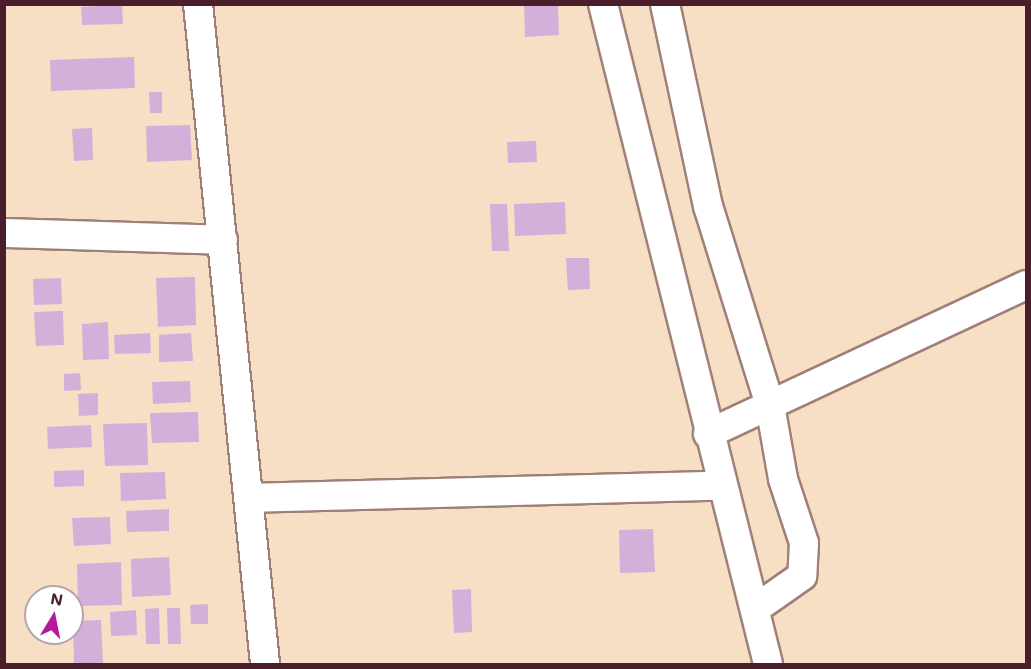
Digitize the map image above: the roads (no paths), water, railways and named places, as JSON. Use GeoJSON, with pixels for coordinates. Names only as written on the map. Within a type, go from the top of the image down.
{"type":"FeatureCollection","features":[{"type":"Feature","properties":{"kind":"street"},"geometry":{"type":"LineString","coordinates":[[198,4],[250,498],[265,664]]}},
{"type":"Feature","properties":{"kind":"street"},"geometry":{"type":"LineString","coordinates":[[603,4],[708,434],[768,664]]}},
{"type":"Feature","properties":{"kind":"street"},"geometry":{"type":"LineString","coordinates":[[665,4],[708,206],[770,405],[783,479],[804,543],[802,576],[755,609]]}},
{"type":"Feature","properties":{"kind":"street"},"geometry":{"type":"LineString","coordinates":[[4,233],[223,240]]}},
{"type":"Feature","properties":{"kind":"street"},"geometry":{"type":"LineString","coordinates":[[708,434],[1026,285]]}},
{"type":"Feature","properties":{"kind":"street"},"geometry":{"type":"LineString","coordinates":[[250,498],[721,486]]}}]}
